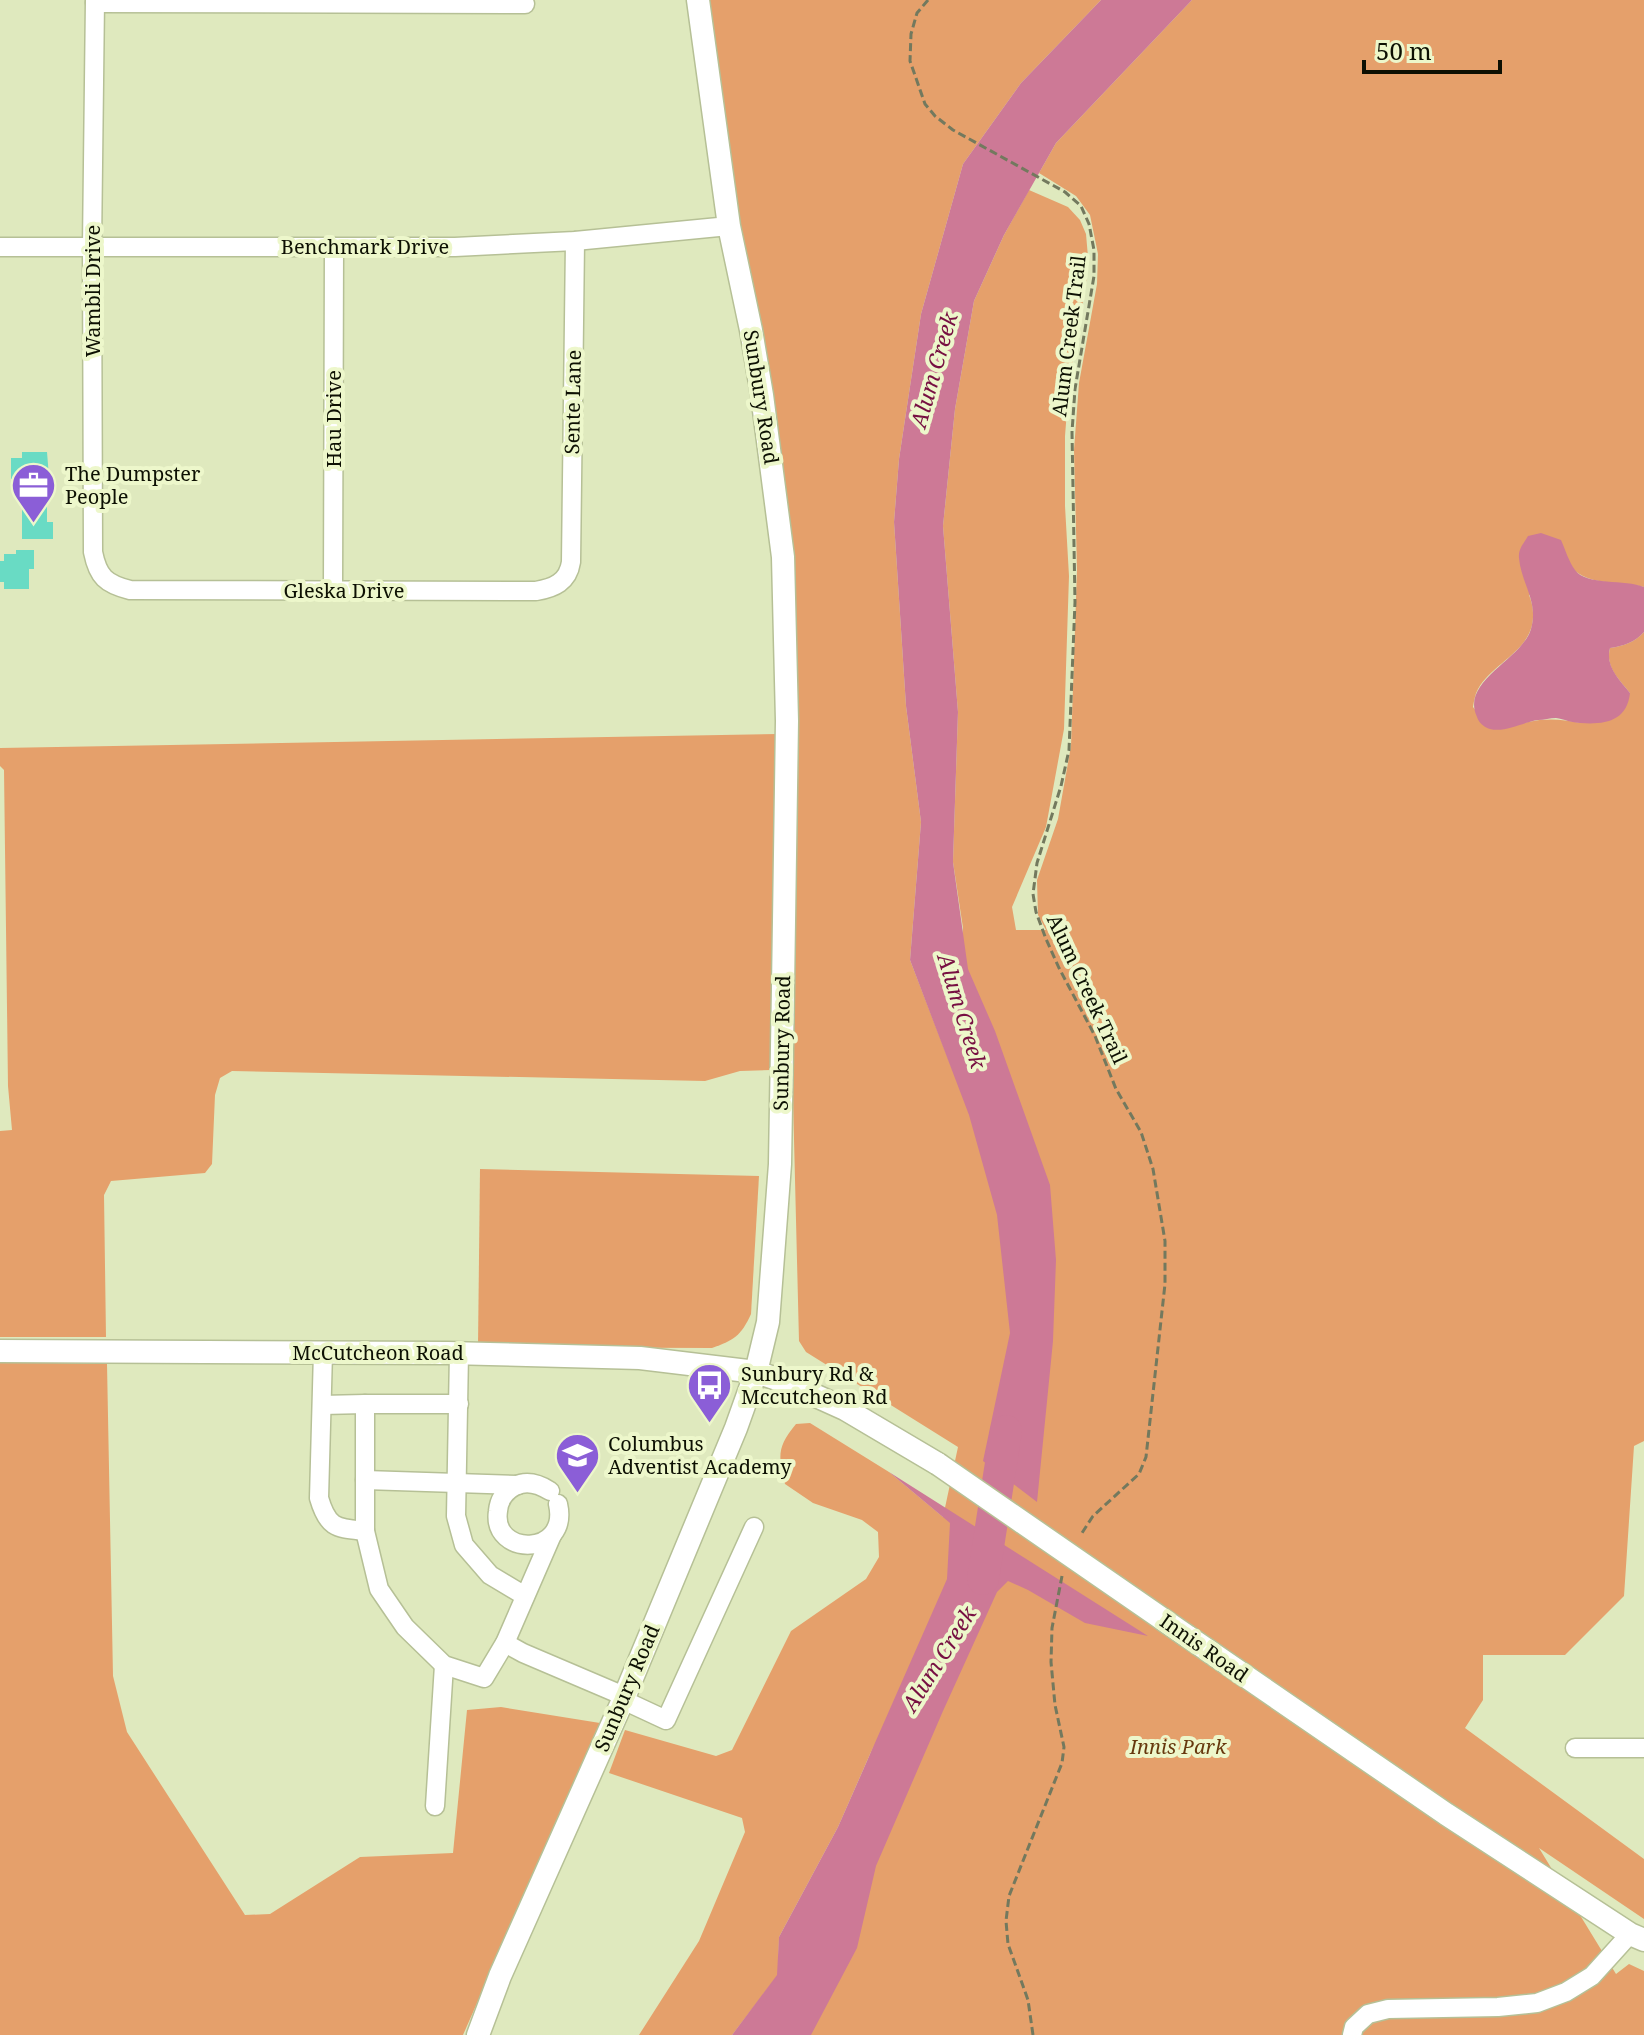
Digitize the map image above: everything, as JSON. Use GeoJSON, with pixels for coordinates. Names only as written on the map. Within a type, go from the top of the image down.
{"type":"FeatureCollection","features":[{"type":"Feature","properties":{"kind":"main road","name":"Sunbury Road"},"geometry":{"type":"LineString","coordinates":[[478,2035],[500,1976],[624,1698],[736,1428],[756,1372],[768,1322],[780,1164],[787,721],[783,557],[762,395],[729,226],[698,0]]}},
{"type":"Feature","properties":{"kind":"main road","name":"McCutcheon Road"},"geometry":{"type":"LineString","coordinates":[[0,1351],[459,1353],[640,1358],[756,1372]]}},
{"type":"Feature","properties":{"kind":"main road","name":"Innis Road"},"geometry":{"type":"LineString","coordinates":[[756,1372],[805,1390],[874,1425],[938,1464],[1446,1814],[1637,1937]]}},
{"type":"Feature","properties":{"kind":"street"},"geometry":{"type":"LineString","coordinates":[[95,1],[525,4]]}},
{"type":"Feature","properties":{"kind":"street","name":"Wambli Drive"},"geometry":{"type":"LineString","coordinates":[[95,1],[93,552],[103,579]]}},
{"type":"Feature","properties":{"kind":"street","name":"Benchmark Drive"},"geometry":{"type":"LineString","coordinates":[[0,247],[455,247],[575,241],[729,226]]}},
{"type":"Feature","properties":{"kind":"street","name":"Sente Lane"},"geometry":{"type":"LineString","coordinates":[[571,562],[575,241]]}},
{"type":"Feature","properties":{"kind":"street","name":"Hau Drive"},"geometry":{"type":"LineString","coordinates":[[333,591],[334,247]]}},
{"type":"Feature","properties":{"kind":"street","name":"Gleska Drive"},"geometry":{"type":"LineString","coordinates":[[103,579],[116,587],[130,590],[536,591],[551,589],[562,580],[571,569],[571,562]]}},
{"type":"Feature","properties":{"kind":"street"},"geometry":{"type":"LineString","coordinates":[[323,1352],[319,1498],[324,1513],[337,1528],[365,1531]]}},
{"type":"Feature","properties":{"kind":"street"},"geometry":{"type":"LineString","coordinates":[[459,1353],[456,1516],[464,1545],[490,1575],[525,1596]]}},
{"type":"Feature","properties":{"kind":"street"},"geometry":{"type":"LineString","coordinates":[[365,1404],[365,1480],[365,1531],[379,1589],[405,1627],[444,1665],[484,1678],[505,1643],[558,1526],[560,1516],[554,1498],[538,1484],[528,1483],[365,1480]]}},
{"type":"Feature","properties":{"kind":"street"},"geometry":{"type":"LineString","coordinates":[[322,1405],[459,1404]]}},
{"type":"Feature","properties":{"kind":"street"},"geometry":{"type":"LineString","coordinates":[[518,1485],[502,1498],[498,1507],[500,1528],[514,1543],[524,1546],[544,1542],[552,1535]]}},
{"type":"Feature","properties":{"kind":"street"},"geometry":{"type":"LineString","coordinates":[[505,1643],[666,1720],[754,1527]]}},
{"type":"Feature","properties":{"kind":"street"},"geometry":{"type":"LineString","coordinates":[[435,1806],[444,1665]]}},
{"type":"Feature","properties":{"kind":"street"},"geometry":{"type":"LineString","coordinates":[[1575,1748],[1644,1748]]}},
{"type":"Feature","properties":{"kind":"street"},"geometry":{"type":"LineString","coordinates":[[1352,2035],[1354,2027],[1368,2014],[1388,2009],[1498,2007],[1537,2003],[1566,1992],[1592,1976],[1637,1937]]}},
{"type":"Feature","properties":{"kind":"path","name":"Alum Creek Trail"},"geometry":{"type":"LineString","coordinates":[[928,0],[917,13],[911,34],[910,61],[925,104],[953,130],[1065,192],[1081,206],[1089,224],[1094,250],[1094,276],[1075,389],[1072,432],[1075,602],[1069,750],[1037,863],[1033,894],[1036,912],[1059,968],[1095,1036],[1116,1089],[1141,1132],[1153,1169],[1165,1241],[1165,1284],[1146,1457],[1139,1474],[1093,1516],[1075,1547]]}},
{"type":"Feature","properties":{"kind":"path"},"geometry":{"type":"LineString","coordinates":[[1033,2035],[1028,2000],[1008,1944],[1006,1921],[1009,1896],[1062,1763],[1064,1747],[1055,1705],[1051,1662],[1052,1628],[1062,1574]]}},
{"type":"Feature","properties":{"kind":"green space","name":"Innis Park"},"geometry":{"type":"Polygon","coordinates":[[[707,0],[1101,0],[1021,83],[963,164],[921,314],[899,459],[894,522],[906,706],[921,822],[910,960],[951,1066],[963,928],[953,862],[958,712],[943,526],[955,409],[974,301],[1004,235],[1029,190],[1068,207],[1080,220],[1086,234],[1088,257],[1069,385],[1065,436],[1069,576],[1064,729],[1046,827],[1012,907],[1016,930],[1046,930],[1038,915],[1037,880],[1058,819],[1071,746],[1077,570],[1074,450],[1079,383],[1097,284],[1098,254],[1090,215],[1076,196],[1039,173],[1056,143],[1192,0],[1644,0],[1644,587],[1599,581],[1575,571],[1529,595],[1533,613],[1528,637],[1485,679],[1477,691],[1473,707],[1489,728],[1548,720],[1580,723],[1630,693],[1611,667],[1610,648],[1629,643],[1644,632],[1644,1441],[1634,1446],[1624,1596],[1565,1655],[1483,1655],[1483,1700],[1465,1728],[1644,1859],[1644,1919],[1539,1848],[1616,1974],[1629,1964],[1644,1971],[1644,2035],[759,2035],[874,1745],[838,1827],[779,1937],[778,1975],[732,2035],[639,2035],[699,1941],[745,1832],[742,1818],[609,1773],[625,1730],[716,1756],[732,1750],[791,1631],[866,1579],[879,1557],[878,1532],[862,1520],[813,1503],[785,1484],[781,1466],[782,1446],[796,1424],[810,1423],[889,1472],[943,1517],[958,1447],[806,1352],[799,1341],[792,1058],[798,734],[792,581],[730,179],[707,0]]]}},
{"type":"Feature","properties":{"kind":"green space"},"geometry":{"type":"Polygon","coordinates":[[[778,734],[771,1070],[740,1071],[705,1081],[232,1071],[220,1078],[215,1095],[212,1164],[205,1173],[111,1181],[104,1195],[106,1337],[0,1337],[0,1131],[12,1130],[8,1086],[4,770],[0,766],[0,748],[778,734]]]}},
{"type":"Feature","properties":{"kind":"green space"},"geometry":{"type":"Polygon","coordinates":[[[480,1169],[759,1176],[751,1314],[736,1336],[712,1348],[478,1347],[480,1169]]]}},
{"type":"Feature","properties":{"kind":"green space"},"geometry":{"type":"Polygon","coordinates":[[[0,1362],[107,1364],[113,1676],[127,1732],[245,1915],[270,1914],[360,1857],[453,1853],[467,1710],[501,1707],[600,1723],[463,2035],[0,2035],[0,1362]]]}},
{"type":"Feature","properties":{"kind":"water"},"geometry":{"type":"Polygon","coordinates":[[[1101,0],[1192,0],[1056,143],[1004,235],[974,301],[955,409],[943,526],[958,712],[953,862],[968,969],[995,1031],[1050,1185],[1056,1260],[1053,1341],[1037,1502],[983,1461],[1010,1333],[997,1215],[969,1115],[910,960],[921,822],[906,706],[894,522],[899,459],[921,314],[963,164],[1021,83],[1101,0]]]}},
{"type":"Feature","properties":{"kind":"water"},"geometry":{"type":"Polygon","coordinates":[[[1541,533],[1561,540],[1580,575],[1644,587],[1644,632],[1629,643],[1610,648],[1609,655],[1614,672],[1630,693],[1628,702],[1619,715],[1606,722],[1577,723],[1554,718],[1502,730],[1490,729],[1477,717],[1474,704],[1477,692],[1516,651],[1531,629],[1533,610],[1519,555],[1528,536],[1541,533]]]}},
{"type":"Feature","properties":{"kind":"water"},"geometry":{"type":"Polygon","coordinates":[[[889,1472],[1148,1636],[1085,1623],[1008,1581],[997,1592],[943,1711],[876,1866],[857,1948],[811,2035],[732,2035],[777,1975],[779,1937],[838,1827],[947,1579],[950,1523],[889,1472]]]}},
{"type":"Feature","properties":{"kind":"building"},"geometry":{"type":"Polygon","coordinates":[[[22,452],[47,452],[53,491],[47,491],[47,522],[53,522],[53,539],[22,539],[22,479],[11,479],[11,458],[22,458],[22,452]]]}},
{"type":"Feature","properties":{"kind":"building"},"geometry":{"type":"Polygon","coordinates":[[[16,550],[34,550],[34,569],[29,569],[29,589],[4,589],[4,582],[0,582],[0,561],[4,561],[4,554],[16,554],[16,550]]]}},
{"type":"Feature","properties":{"kind":"waterway","name":"Alum Creek"},"geometry":{"type":"LineString","coordinates":[[983,1579],[1006,1431]]}},
{"type":"Feature","properties":{"kind":"place","name":"The Dumpster People"},"geometry":{"type":"Point","coordinates":[34,524]}},
{"type":"Feature","properties":{"kind":"place","name":"Sunbury Rd & Mccutcheon Rd"},"geometry":{"type":"Point","coordinates":[710,1424]}},
{"type":"Feature","properties":{"kind":"place","name":"Columbus Adventist Academy"},"geometry":{"type":"Point","coordinates":[577,1495]}}]}
